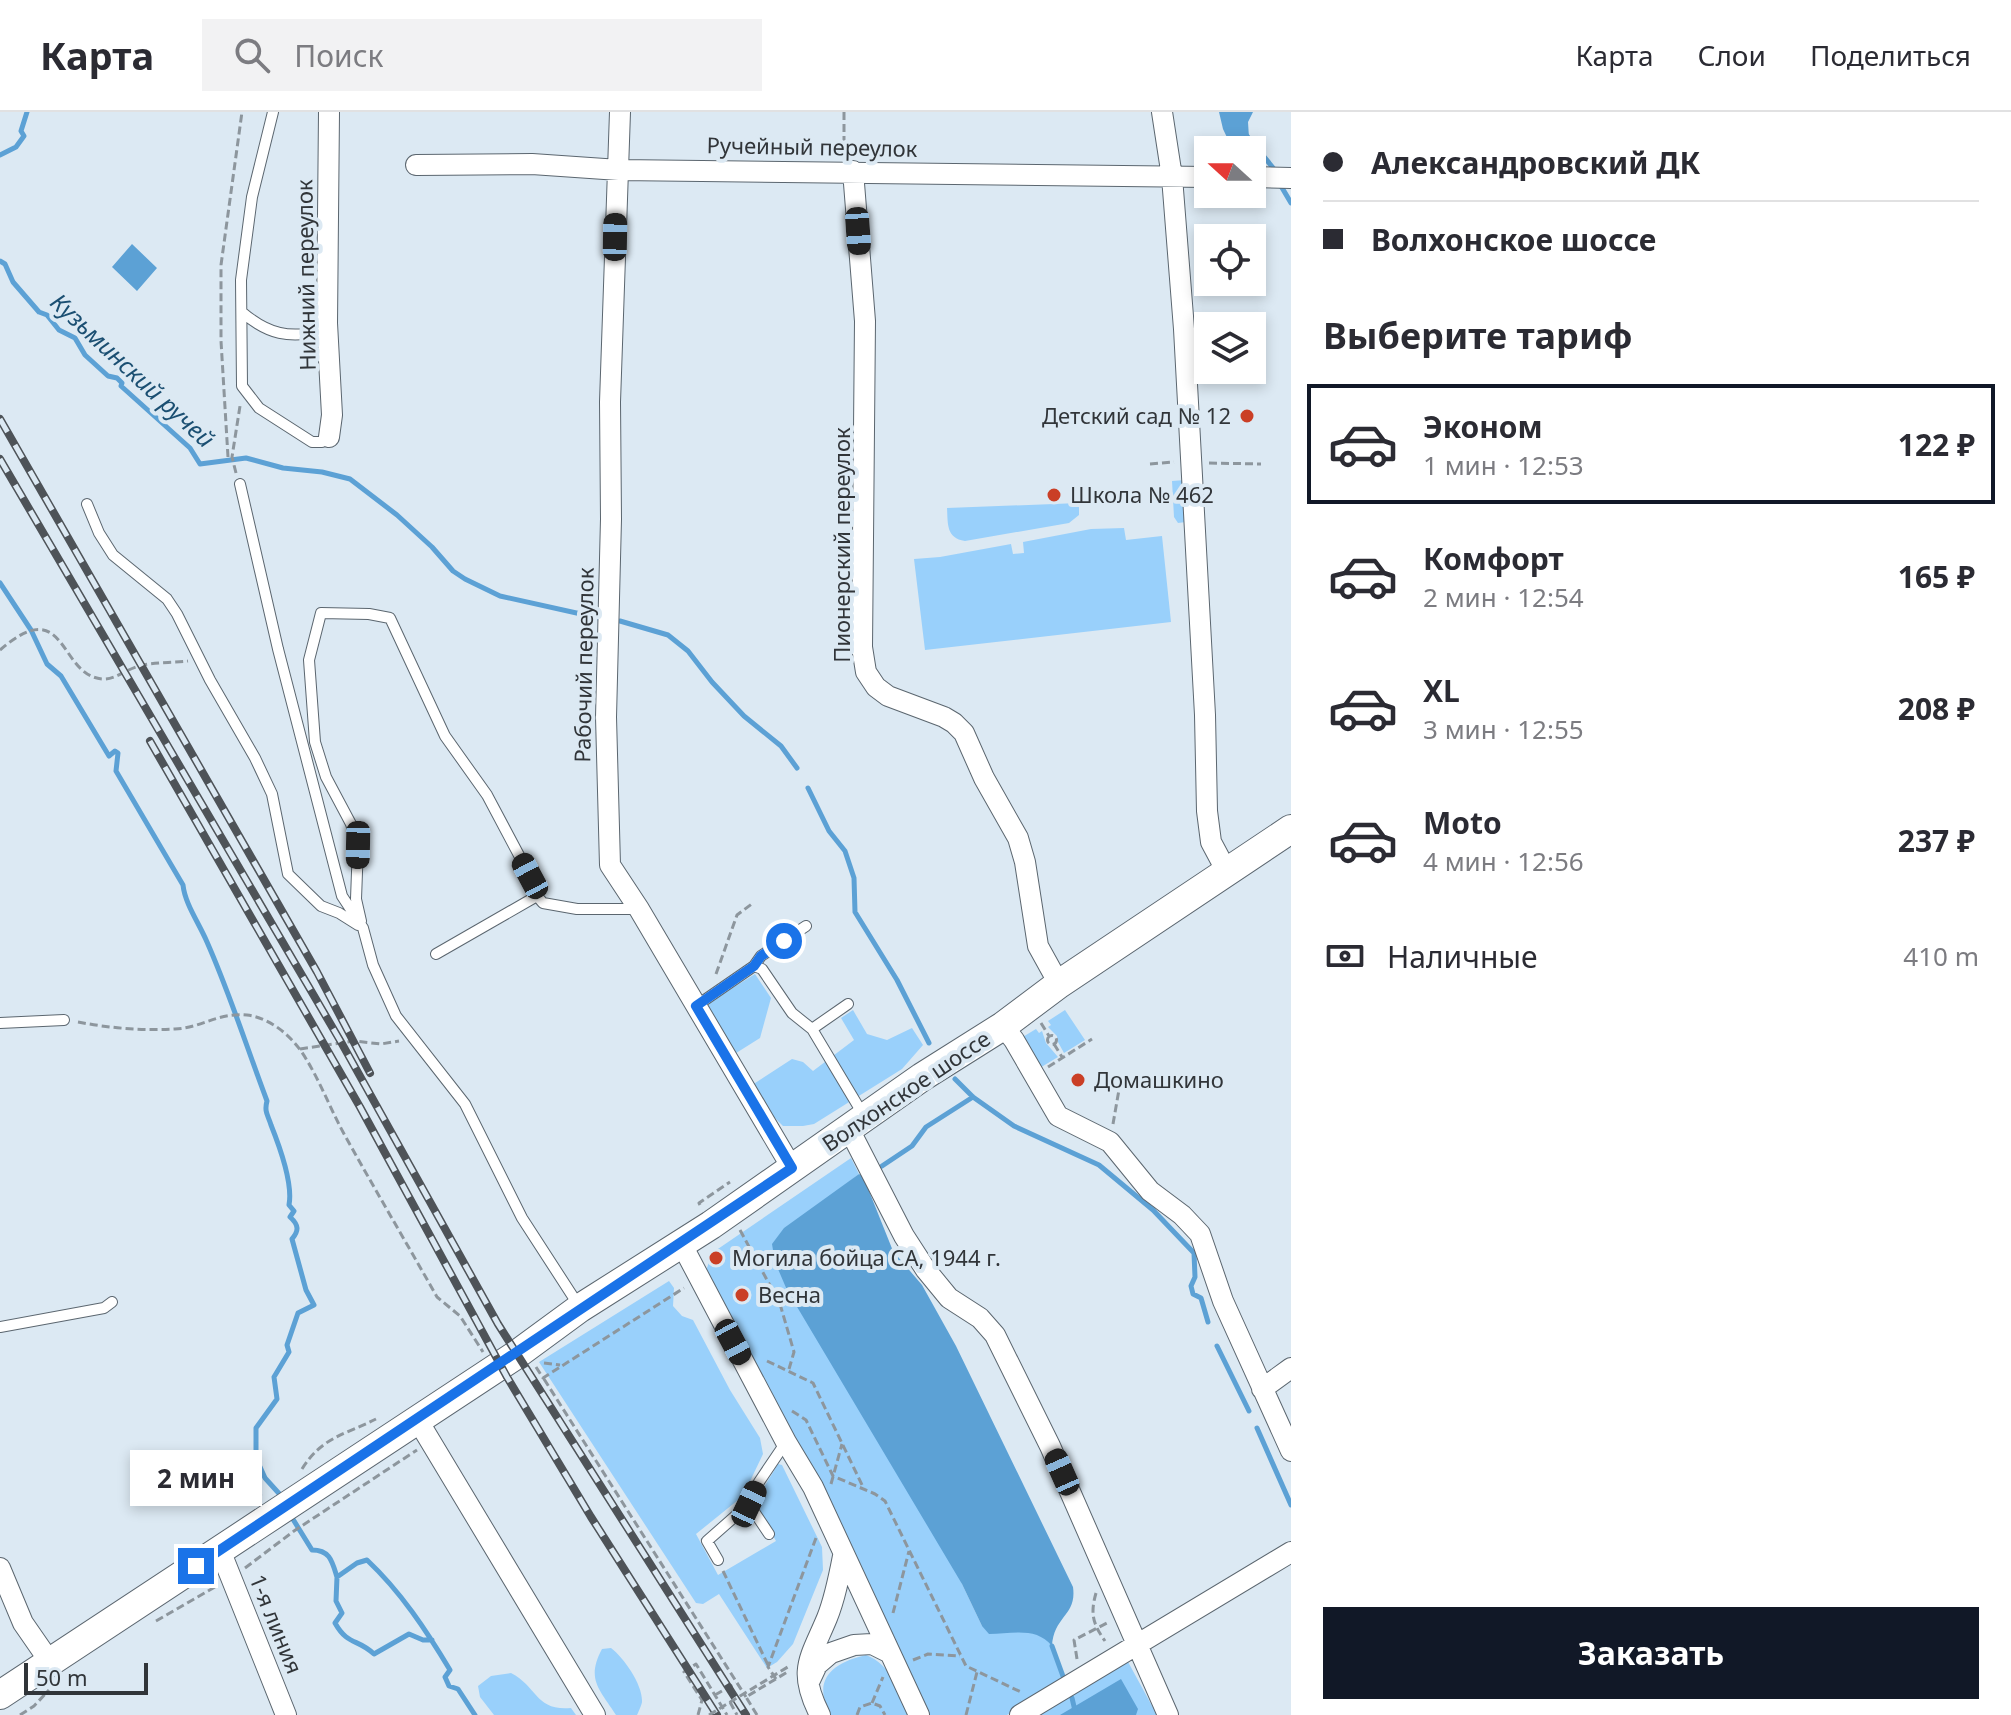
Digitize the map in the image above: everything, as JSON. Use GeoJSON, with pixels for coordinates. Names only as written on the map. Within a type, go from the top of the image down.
{"type":"FeatureCollection","features":[{"type":"Feature","properties":{"kind":"main road","name":"Волхонское шоссе"},"geometry":{"type":"LineString","coordinates":[[0,1695],[50,1675],[220,1550],[289,1512],[417,1419],[1291,829]]}},
{"type":"Feature","properties":{"kind":"street","name":"Нижний переулок"},"geometry":{"type":"LineString","coordinates":[[329,112],[327,323],[332,415],[329,437]]}},
{"type":"Feature","properties":{"kind":"street","name":"Рабочий переулок"},"geometry":{"type":"LineString","coordinates":[[620,112],[610,402],[607,813],[610,865],[792,1168]]}},
{"type":"Feature","properties":{"kind":"street"},"geometry":{"type":"LineString","coordinates":[[1162,112],[1172,177],[1195,528],[1207,811],[1211,842],[1227,872]]}},
{"type":"Feature","properties":{"kind":"street","name":"Ручейный переулок"},"geometry":{"type":"LineString","coordinates":[[416,165],[532,164],[619,170],[1194,177]]}},
{"type":"Feature","properties":{"kind":"street","name":"Пионерский переулок"},"geometry":{"type":"LineString","coordinates":[[849,171],[865,321],[862,647],[866,672],[876,687],[888,696],[944,717],[964,733],[984,778],[1018,838],[1025,862],[1038,946],[1059,984]]}},
{"type":"Feature","properties":{"kind":"street"},"geometry":{"type":"LineString","coordinates":[[1266,177],[1291,178]]}},
{"type":"Feature","properties":{"kind":"street"},"geometry":{"type":"LineString","coordinates":[[1003,1026],[1058,1116],[1110,1142],[1150,1191],[1182,1215],[1200,1234],[1223,1301],[1291,1451]]}},
{"type":"Feature","properties":{"kind":"street"},"geometry":{"type":"LineString","coordinates":[[857,1123],[904,1236],[926,1270],[949,1298],[980,1318],[995,1335],[1050,1446],[1168,1715]]}},
{"type":"Feature","properties":{"kind":"street"},"geometry":{"type":"LineString","coordinates":[[681,1243],[813,1487],[888,1663],[919,1715]]}},
{"type":"Feature","properties":{"kind":"street"},"geometry":{"type":"LineString","coordinates":[[1262,1389],[1291,1368]]}},
{"type":"Feature","properties":{"kind":"street"},"geometry":{"type":"LineString","coordinates":[[417,1419],[595,1715]]}},
{"type":"Feature","properties":{"kind":"street","name":"1-я линия"},"geometry":{"type":"LineString","coordinates":[[220,1550],[286,1715]]}},
{"type":"Feature","properties":{"kind":"street"},"geometry":{"type":"LineString","coordinates":[[1020,1715],[1291,1552]]}},
{"type":"Feature","properties":{"kind":"street"},"geometry":{"type":"LineString","coordinates":[[820,1715],[802,1671],[827,1618],[843,1556]]}},
{"type":"Feature","properties":{"kind":"street"},"geometry":{"type":"LineString","coordinates":[[0,1568],[23,1623],[50,1675]]}},
{"type":"Feature","properties":{"kind":"street"},"geometry":{"type":"LineString","coordinates":[[802,1671],[817,1665],[831,1653],[854,1645],[872,1644],[888,1663]]}},
{"type":"Feature","properties":{"kind":"lane"},"geometry":{"type":"LineString","coordinates":[[273,112],[252,197],[241,280],[242,386],[259,408],[312,442],[322,442],[329,437]]}},
{"type":"Feature","properties":{"kind":"lane"},"geometry":{"type":"LineString","coordinates":[[243,313],[261,328],[292,336],[322,331],[327,323]]}},
{"type":"Feature","properties":{"kind":"lane"},"geometry":{"type":"LineString","coordinates":[[240,484],[278,649],[342,896],[363,928]]}},
{"type":"Feature","properties":{"kind":"lane"},"geometry":{"type":"LineString","coordinates":[[87,504],[99,533],[113,555],[167,599],[255,758],[272,794],[288,874],[321,906],[363,928]]}},
{"type":"Feature","properties":{"kind":"lane"},"geometry":{"type":"LineString","coordinates":[[580,1308],[522,1218],[465,1104],[396,1016],[373,965],[356,899],[358,845],[351,824],[326,777],[315,742],[309,660],[321,613],[369,614],[390,618],[445,736],[487,795],[543,903],[577,909],[639,909]]}},
{"type":"Feature","properties":{"kind":"lane"},"geometry":{"type":"LineString","coordinates":[[436,954],[537,896]]}},
{"type":"Feature","properties":{"kind":"lane"},"geometry":{"type":"LineString","coordinates":[[693,1002],[754,966],[761,956],[806,926]]}},
{"type":"Feature","properties":{"kind":"lane"},"geometry":{"type":"LineString","coordinates":[[754,966],[762,969],[792,1013],[812,1029],[857,1123]]}},
{"type":"Feature","properties":{"kind":"lane"},"geometry":{"type":"LineString","coordinates":[[812,1029],[848,1004]]}},
{"type":"Feature","properties":{"kind":"lane"},"geometry":{"type":"LineString","coordinates":[[0,1023],[64,1020]]}},
{"type":"Feature","properties":{"kind":"lane"},"geometry":{"type":"LineString","coordinates":[[0,1327],[104,1308],[112,1302]]}},
{"type":"Feature","properties":{"kind":"lane"},"geometry":{"type":"LineString","coordinates":[[718,1560],[707,1541],[749,1504],[759,1482],[786,1442]]}},
{"type":"Feature","properties":{"kind":"lane"},"geometry":{"type":"LineString","coordinates":[[749,1504],[769,1534]]}},
{"type":"Feature","properties":{"kind":"path"},"geometry":{"type":"LineString","coordinates":[[844,112],[849,171]]}},
{"type":"Feature","properties":{"kind":"path"},"geometry":{"type":"LineString","coordinates":[[232,459],[242,386]]}},
{"type":"Feature","properties":{"kind":"path"},"geometry":{"type":"LineString","coordinates":[[1206,463],[1261,464]]}},
{"type":"Feature","properties":{"kind":"path"},"geometry":{"type":"LineString","coordinates":[[0,650],[37,628],[52,633],[94,677],[114,677],[140,666],[200,660]]}},
{"type":"Feature","properties":{"kind":"path"},"geometry":{"type":"LineString","coordinates":[[693,1002],[713,983],[737,915],[753,903]]}},
{"type":"Feature","properties":{"kind":"path"},"geometry":{"type":"LineString","coordinates":[[64,1020],[128,1028],[176,1029],[194,1026],[217,1016],[246,1015],[265,1019],[300,1049],[344,1134],[437,1297],[460,1316],[493,1369]]}},
{"type":"Feature","properties":{"kind":"path"},"geometry":{"type":"LineString","coordinates":[[1041,1023],[1049,1036],[1048,1042],[1054,1044],[1063,1058]]}},
{"type":"Feature","properties":{"kind":"path"},"geometry":{"type":"LineString","coordinates":[[300,1049],[341,1042],[381,1044],[416,1039]]}},
{"type":"Feature","properties":{"kind":"path"},"geometry":{"type":"LineString","coordinates":[[1041,1071],[1092,1039]]}},
{"type":"Feature","properties":{"kind":"path"},"geometry":{"type":"LineString","coordinates":[[1113,1125],[1120,1084]]}},
{"type":"Feature","properties":{"kind":"path"},"geometry":{"type":"LineString","coordinates":[[739,1227],[780,1304],[794,1352],[789,1371]]}},
{"type":"Feature","properties":{"kind":"path"},"geometry":{"type":"LineString","coordinates":[[543,1378],[681,1291],[698,1276]]}},
{"type":"Feature","properties":{"kind":"path"},"geometry":{"type":"LineString","coordinates":[[772,1373],[767,1361],[813,1383],[864,1489]]}},
{"type":"Feature","properties":{"kind":"path"},"geometry":{"type":"LineString","coordinates":[[563,1365],[532,1362],[757,1715]]}},
{"type":"Feature","properties":{"kind":"path"},"geometry":{"type":"LineString","coordinates":[[788,1409],[806,1420],[833,1476],[885,1501],[966,1666],[1033,1697]]}},
{"type":"Feature","properties":{"kind":"path"},"geometry":{"type":"LineString","coordinates":[[146,1627],[232,1577],[289,1512],[252,1495],[244,1500],[235,1497]]}},
{"type":"Feature","properties":{"kind":"path"},"geometry":{"type":"LineString","coordinates":[[768,1667],[825,1515]]}},
{"type":"Feature","properties":{"kind":"path"},"geometry":{"type":"LineString","coordinates":[[891,1622],[909,1551]]}},
{"type":"Feature","properties":{"kind":"path"},"geometry":{"type":"LineString","coordinates":[[718,1560],[776,1679]]}},
{"type":"Feature","properties":{"kind":"path"},"geometry":{"type":"LineString","coordinates":[[1093,1602],[1103,1604]]}},
{"type":"Feature","properties":{"kind":"path"},"geometry":{"type":"LineString","coordinates":[[1078,1667],[1074,1640],[1106,1624],[1112,1615]]}},
{"type":"Feature","properties":{"kind":"path"},"geometry":{"type":"LineString","coordinates":[[909,1662],[928,1654],[960,1656]]}},
{"type":"Feature","properties":{"kind":"path"},"geometry":{"type":"LineString","coordinates":[[872,1703],[888,1663]]}},
{"type":"Feature","properties":{"kind":"path"},"geometry":{"type":"LineString","coordinates":[[698,1715],[702,1700],[684,1672],[696,1664],[727,1715]]}},
{"type":"Feature","properties":{"kind":"path"},"geometry":{"type":"LineString","coordinates":[[746,1697],[776,1679],[802,1671]]}},
{"type":"Feature","properties":{"kind":"path"},"geometry":{"type":"LineString","coordinates":[[709,1715],[730,1702],[802,1671]]}},
{"type":"Feature","properties":{"kind":"path"},"geometry":{"type":"LineString","coordinates":[[966,1715],[977,1672]]}},
{"type":"Feature","properties":{"kind":"path"},"geometry":{"type":"LineString","coordinates":[[20,1715],[34,1706],[50,1675]]}},
{"type":"Feature","properties":{"kind":"path"},"geometry":{"type":"LineString","coordinates":[[715,1695],[737,1682]]}},
{"type":"Feature","properties":{"kind":"path"},"geometry":{"type":"LineString","coordinates":[[730,1702],[737,1715]]}},
{"type":"Feature","properties":{"kind":"path"},"geometry":{"type":"LineString","coordinates":[[857,1715],[863,1705],[872,1703],[880,1706],[885,1715]]}},
{"type":"Feature","properties":{"kind":"shaded area"},"geometry":{"type":"Polygon","coordinates":[[[1219,112],[1253,112],[1248,122],[1249,136],[1226,136],[1219,112]]]}},
{"type":"Feature","properties":{"kind":"shaded area"},"geometry":{"type":"Polygon","coordinates":[[[132,244],[157,268],[137,291],[112,267],[132,244]]]}},
{"type":"Feature","properties":{"kind":"shaded area"},"geometry":{"type":"Polygon","coordinates":[[[1185,480],[1186,522],[1178,523],[1174,517],[1172,481],[1185,480]]]}},
{"type":"Feature","properties":{"kind":"shaded area"},"geometry":{"type":"Polygon","coordinates":[[[1079,503],[1079,515],[1069,523],[965,541],[954,537],[948,525],[947,508],[1079,503]]]}},
{"type":"Feature","properties":{"kind":"shaded area"},"geometry":{"type":"Polygon","coordinates":[[[1124,528],[1126,540],[1162,536],[1171,622],[925,650],[914,559],[1011,544],[1013,554],[1024,553],[1023,542],[1091,529],[1124,528]]]}},
{"type":"Feature","properties":{"kind":"shaded area"},"geometry":{"type":"Polygon","coordinates":[[[755,974],[771,998],[760,1038],[733,1055],[707,1011],[710,1002],[755,974]]]}},
{"type":"Feature","properties":{"kind":"shaded area"},"geometry":{"type":"Polygon","coordinates":[[[853,1010],[867,1034],[887,1040],[912,1028],[923,1045],[902,1069],[814,1124],[783,1126],[769,1112],[752,1085],[792,1059],[803,1062],[813,1071],[854,1040],[841,1018],[853,1010]]]}},
{"type":"Feature","properties":{"kind":"shaded area"},"geometry":{"type":"Polygon","coordinates":[[[1065,1010],[1085,1040],[1064,1053],[1057,1036],[1048,1027],[1051,1025],[1048,1021],[1065,1010]]]}},
{"type":"Feature","properties":{"kind":"shaded area"},"geometry":{"type":"Polygon","coordinates":[[[1036,1029],[1039,1033],[1042,1031],[1046,1043],[1058,1057],[1038,1069],[1021,1038],[1036,1029]]]}},
{"type":"Feature","properties":{"kind":"shaded area"},"geometry":{"type":"Polygon","coordinates":[[[851,1158],[859,1174],[822,1203],[962,1584],[982,1626],[1019,1630],[1045,1638],[1055,1651],[1064,1679],[1007,1715],[927,1715],[706,1271],[712,1253],[851,1158]]]}},
{"type":"Feature","properties":{"kind":"shaded area"},"geometry":{"type":"Polygon","coordinates":[[[859,1174],[863,1176],[893,1251],[922,1285],[956,1346],[1073,1587],[1072,1604],[1057,1628],[1052,1646],[1031,1633],[989,1634],[982,1626],[962,1584],[787,1290],[775,1262],[772,1244],[784,1228],[859,1174]]]}},
{"type":"Feature","properties":{"kind":"shaded area"},"geometry":{"type":"Polygon","coordinates":[[[669,1281],[674,1288],[673,1306],[682,1316],[693,1320],[760,1438],[763,1454],[743,1496],[696,1534],[718,1575],[776,1541],[759,1509],[759,1502],[778,1464],[782,1465],[822,1547],[823,1570],[793,1644],[767,1668],[719,1594],[703,1604],[696,1603],[539,1362],[669,1281]]]}},
{"type":"Feature","properties":{"kind":"shaded area"},"geometry":{"type":"Polygon","coordinates":[[[611,1648],[636,1680],[642,1702],[637,1715],[616,1715],[597,1684],[597,1659],[602,1649],[611,1648]]]}},
{"type":"Feature","properties":{"kind":"shaded area"},"geometry":{"type":"Polygon","coordinates":[[[866,1655],[888,1672],[909,1715],[831,1715],[823,1692],[828,1675],[843,1663],[866,1655]]]}},
{"type":"Feature","properties":{"kind":"shaded area"},"geometry":{"type":"Polygon","coordinates":[[[1127,1660],[1157,1715],[1033,1715],[1127,1660]]]}},
{"type":"Feature","properties":{"kind":"shaded area"},"geometry":{"type":"Polygon","coordinates":[[[511,1673],[543,1702],[559,1708],[571,1708],[576,1715],[494,1715],[480,1697],[478,1686],[491,1676],[511,1673]]]}},
{"type":"Feature","properties":{"kind":"shaded area"},"geometry":{"type":"Polygon","coordinates":[[[1121,1679],[1138,1709],[1136,1715],[1060,1715],[1121,1679]]]}},
{"type":"Feature","properties":{"kind":"waterway","name":"Кузьминский ручей"},"geometry":{"type":"LineString","coordinates":[[0,155],[16,147],[24,136],[21,131],[27,112]]}},
{"type":"Feature","properties":{"kind":"waterway"},"geometry":{"type":"LineString","coordinates":[[1266,159],[1274,169]]}},
{"type":"Feature","properties":{"kind":"waterway"},"geometry":{"type":"LineString","coordinates":[[1281,186],[1291,203]]}},
{"type":"Feature","properties":{"kind":"waterway","name":"Кузьминский ручей"},"geometry":{"type":"LineString","coordinates":[[0,261],[5,264],[13,282],[39,312],[47,315],[59,330],[75,338],[85,355],[108,376],[117,378],[121,386],[190,448],[200,464],[246,458],[283,468],[350,479],[397,515],[465,579],[500,596],[599,618]]}},
{"type":"Feature","properties":{"kind":"waterway"},"geometry":{"type":"LineString","coordinates":[[0,583],[31,630],[47,664],[61,676],[109,756],[115,751],[118,753],[116,771],[183,885],[189,906],[223,981],[267,1101],[267,1113],[287,1176],[289,1205],[294,1211],[290,1217],[297,1231],[292,1239],[306,1290],[314,1305],[298,1313],[287,1345],[289,1352],[274,1377],[277,1399],[256,1428],[256,1458],[265,1478],[284,1499]]}},
{"type":"Feature","properties":{"kind":"waterway","name":"Кузьминский ручей"},"geometry":{"type":"LineString","coordinates":[[620,621],[668,635],[688,651],[712,682],[744,716],[781,746],[797,768]]}},
{"type":"Feature","properties":{"kind":"waterway","name":"Кузьминский ручей"},"geometry":{"type":"LineString","coordinates":[[808,788],[829,831],[845,851],[854,878],[855,912],[897,980],[929,1043]]}},
{"type":"Feature","properties":{"kind":"waterway","name":"Кузьминский ручей"},"geometry":{"type":"LineString","coordinates":[[955,1079],[973,1097],[1014,1126],[1099,1165],[1153,1210],[1194,1253],[1195,1277],[1191,1286],[1193,1294],[1201,1298],[1208,1322]]}},
{"type":"Feature","properties":{"kind":"waterway"},"geometry":{"type":"LineString","coordinates":[[882,1166],[912,1146],[926,1127],[973,1097]]}},
{"type":"Feature","properties":{"kind":"waterway","name":"Кузьминский ручей"},"geometry":{"type":"LineString","coordinates":[[1217,1346],[1249,1411]]}},
{"type":"Feature","properties":{"kind":"waterway","name":"Кузьминский ручей"},"geometry":{"type":"LineString","coordinates":[[1257,1428],[1291,1505]]}},
{"type":"Feature","properties":{"kind":"waterway"},"geometry":{"type":"LineString","coordinates":[[291,1516],[312,1550],[323,1552],[329,1558],[337,1577],[367,1560],[379,1572],[422,1626],[450,1670],[445,1677],[449,1686],[458,1689],[475,1715]]}},
{"type":"Feature","properties":{"kind":"waterway"},"geometry":{"type":"LineString","coordinates":[[337,1577],[336,1601],[342,1613],[335,1623],[349,1639],[374,1654],[409,1634],[432,1640]]}},
{"type":"Feature","properties":{"kind":"waterway"},"geometry":{"type":"LineString","coordinates":[[1052,1646],[1064,1679]]}},
{"type":"Feature","properties":{"kind":"waterway"},"geometry":{"type":"LineString","coordinates":[[1072,1698],[1076,1715]]}},
{"type":"Feature","properties":{"kind":"railway"},"geometry":{"type":"LineString","coordinates":[[0,419],[317,972],[370,1073]]}},
{"type":"Feature","properties":{"kind":"railway"},"geometry":{"type":"LineString","coordinates":[[0,459],[341,1042],[498,1324],[746,1715]]}},
{"type":"Feature","properties":{"kind":"railway"},"geometry":{"type":"LineString","coordinates":[[150,741],[360,1107],[507,1377],[591,1517],[717,1715]]}},
{"type":"Feature","properties":{"kind":"place","name":"Детский сад № 12"},"geometry":{"type":"Point","coordinates":[1247,416]}},
{"type":"Feature","properties":{"kind":"place","name":"Школа № 462"},"geometry":{"type":"Point","coordinates":[1054,495]}},
{"type":"Feature","properties":{"kind":"place","name":"Домашкино"},"geometry":{"type":"Point","coordinates":[1078,1080]}},
{"type":"Feature","properties":{"kind":"place","name":"Могила бойца СА, 1944 г."},"geometry":{"type":"Point","coordinates":[716,1258]}},
{"type":"Feature","properties":{"kind":"place","name":"Весна"},"geometry":{"type":"Point","coordinates":[742,1295]}},
{"type":"Feature","properties":{"kind":"route"},"geometry":{"type":"LineString","coordinates":[[196,1566],[516,1355],[580,1308],[711,1225],[792,1168],[696,1006],[784,941]]}}]}
